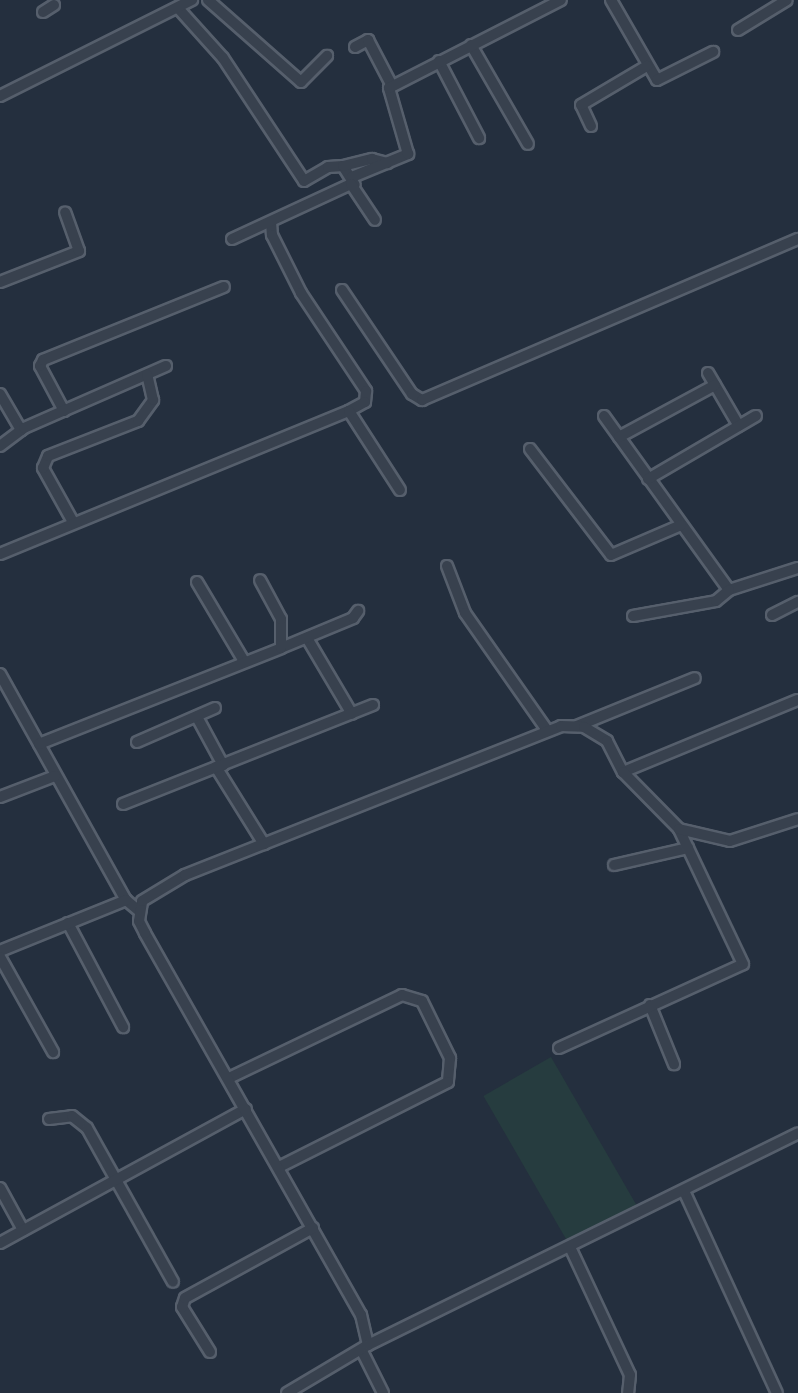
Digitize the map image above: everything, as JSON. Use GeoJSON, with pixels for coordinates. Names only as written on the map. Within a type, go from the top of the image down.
{"type":"FeatureCollection","features":[{"type":"Feature","properties":{"kind":"street"},"geometry":{"type":"LineString","coordinates":[[0,96],[192,0]]}},
{"type":"Feature","properties":{"kind":"street"},"geometry":{"type":"LineString","coordinates":[[208,0],[302,82],[327,56]]}},
{"type":"Feature","properties":{"kind":"street"},"geometry":{"type":"LineString","coordinates":[[611,0],[657,80],[666,81],[713,52]]}},
{"type":"Feature","properties":{"kind":"street"},"geometry":{"type":"LineString","coordinates":[[738,30],[787,0]]}},
{"type":"Feature","properties":{"kind":"street"},"geometry":{"type":"LineString","coordinates":[[232,239],[408,154],[398,132],[401,118],[388,94],[392,86],[559,1]]}},
{"type":"Feature","properties":{"kind":"street"},"geometry":{"type":"LineString","coordinates":[[43,12],[54,5]]}},
{"type":"Feature","properties":{"kind":"street"},"geometry":{"type":"LineString","coordinates":[[178,8],[223,58],[304,181],[328,167],[372,159],[387,163]]}},
{"type":"Feature","properties":{"kind":"street"},"geometry":{"type":"LineString","coordinates":[[355,47],[368,40],[392,86]]}},
{"type":"Feature","properties":{"kind":"street"},"geometry":{"type":"LineString","coordinates":[[471,45],[528,144]]}},
{"type":"Feature","properties":{"kind":"street"},"geometry":{"type":"LineString","coordinates":[[439,61],[479,138]]}},
{"type":"Feature","properties":{"kind":"street"},"geometry":{"type":"LineString","coordinates":[[591,126],[581,105],[647,66]]}},
{"type":"Feature","properties":{"kind":"street"},"geometry":{"type":"LineString","coordinates":[[343,166],[375,220]]}},
{"type":"Feature","properties":{"kind":"street"},"geometry":{"type":"LineString","coordinates":[[0,282],[79,251],[65,212]]}},
{"type":"Feature","properties":{"kind":"street"},"geometry":{"type":"LineString","coordinates":[[0,554],[349,411],[365,402],[366,391],[301,293],[271,222]]}},
{"type":"Feature","properties":{"kind":"street"},"geometry":{"type":"LineString","coordinates":[[342,290],[412,394],[422,400],[798,239]]}},
{"type":"Feature","properties":{"kind":"street"},"geometry":{"type":"LineString","coordinates":[[64,411],[40,366],[43,360],[224,287]]}},
{"type":"Feature","properties":{"kind":"street"},"geometry":{"type":"LineString","coordinates":[[0,446],[21,430],[166,366]]}},
{"type":"Feature","properties":{"kind":"street"},"geometry":{"type":"LineString","coordinates":[[708,373],[739,426]]}},
{"type":"Feature","properties":{"kind":"street"},"geometry":{"type":"LineString","coordinates":[[73,523],[43,468],[48,456],[138,421],[153,400],[146,375]]}},
{"type":"Feature","properties":{"kind":"street"},"geometry":{"type":"LineString","coordinates":[[619,437],[715,385]]}},
{"type":"Feature","properties":{"kind":"street"},"geometry":{"type":"LineString","coordinates":[[0,394],[21,430]]}},
{"type":"Feature","properties":{"kind":"street"},"geometry":{"type":"LineString","coordinates":[[349,411],[400,490]]}},
{"type":"Feature","properties":{"kind":"street"},"geometry":{"type":"LineString","coordinates":[[604,416],[729,590]]}},
{"type":"Feature","properties":{"kind":"street"},"geometry":{"type":"LineString","coordinates":[[648,479],[756,416]]}},
{"type":"Feature","properties":{"kind":"street"},"geometry":{"type":"LineString","coordinates":[[530,449],[611,555],[681,525]]}},
{"type":"Feature","properties":{"kind":"street"},"geometry":{"type":"LineString","coordinates":[[447,566],[465,614],[547,730]]}},
{"type":"Feature","properties":{"kind":"street"},"geometry":{"type":"LineString","coordinates":[[633,617],[716,600],[729,590],[798,568]]}},
{"type":"Feature","properties":{"kind":"street"},"geometry":{"type":"LineString","coordinates":[[260,580],[281,619],[281,648]]}},
{"type":"Feature","properties":{"kind":"street"},"geometry":{"type":"LineString","coordinates":[[197,582],[244,661]]}},
{"type":"Feature","properties":{"kind":"street"},"geometry":{"type":"LineString","coordinates":[[772,615],[798,602]]}},
{"type":"Feature","properties":{"kind":"street"},"geometry":{"type":"LineString","coordinates":[[39,744],[307,638],[358,611]]}},
{"type":"Feature","properties":{"kind":"street"},"geometry":{"type":"LineString","coordinates":[[307,638],[352,714]]}},
{"type":"Feature","properties":{"kind":"street"},"geometry":{"type":"LineString","coordinates":[[0,674],[4,690],[39,744],[126,901],[138,910],[145,933],[366,1323],[365,1348],[383,1393]]}},
{"type":"Feature","properties":{"kind":"street"},"geometry":{"type":"LineString","coordinates":[[571,729],[695,678]]}},
{"type":"Feature","properties":{"kind":"street"},"geometry":{"type":"LineString","coordinates":[[624,772],[798,701]]}},
{"type":"Feature","properties":{"kind":"street"},"geometry":{"type":"LineString","coordinates":[[123,804],[373,705]]}},
{"type":"Feature","properties":{"kind":"street"},"geometry":{"type":"LineString","coordinates":[[137,742],[215,708]]}},
{"type":"Feature","properties":{"kind":"street"},"geometry":{"type":"LineString","coordinates":[[197,717],[220,766],[264,844]]}},
{"type":"Feature","properties":{"kind":"street"},"geometry":{"type":"LineString","coordinates":[[138,910],[149,894],[173,881],[547,730],[584,727],[607,741],[624,772],[679,829],[745,960],[559,1048]]}},
{"type":"Feature","properties":{"kind":"street"},"geometry":{"type":"LineString","coordinates":[[0,797],[55,776]]}},
{"type":"Feature","properties":{"kind":"street"},"geometry":{"type":"LineString","coordinates":[[679,829],[730,841],[798,819]]}},
{"type":"Feature","properties":{"kind":"street"},"geometry":{"type":"LineString","coordinates":[[614,865],[688,848]]}},
{"type":"Feature","properties":{"kind":"street"},"geometry":{"type":"LineString","coordinates":[[0,951],[126,901]]}},
{"type":"Feature","properties":{"kind":"street"},"geometry":{"type":"LineString","coordinates":[[68,923],[123,1027]]}},
{"type":"Feature","properties":{"kind":"street"},"geometry":{"type":"LineString","coordinates":[[0,957],[53,1052]]}},
{"type":"Feature","properties":{"kind":"street"},"geometry":{"type":"LineString","coordinates":[[229,1078],[402,995],[422,1001],[450,1058],[448,1082],[279,1167]]}},
{"type":"Feature","properties":{"kind":"street"},"geometry":{"type":"LineString","coordinates":[[650,1005],[674,1064]]}},
{"type":"Feature","properties":{"kind":"street"},"geometry":{"type":"LineString","coordinates":[[0,1243],[246,1109]]}},
{"type":"Feature","properties":{"kind":"street"},"geometry":{"type":"LineString","coordinates":[[49,1119],[65,1115],[80,1120],[116,1178],[173,1282]]}},
{"type":"Feature","properties":{"kind":"street"},"geometry":{"type":"LineString","coordinates":[[287,1393],[365,1348],[798,1133]]}},
{"type":"Feature","properties":{"kind":"street"},"geometry":{"type":"LineString","coordinates":[[0,1188],[23,1230]]}},
{"type":"Feature","properties":{"kind":"street"},"geometry":{"type":"LineString","coordinates":[[684,1191],[777,1393]]}},
{"type":"Feature","properties":{"kind":"street"},"geometry":{"type":"LineString","coordinates":[[210,1352],[182,1307],[185,1298],[313,1228]]}},
{"type":"Feature","properties":{"kind":"street"},"geometry":{"type":"LineString","coordinates":[[570,1247],[630,1375],[628,1393]]}},
{"type":"Feature","properties":{"kind":"green space"},"geometry":{"type":"Polygon","coordinates":[[[551,1057],[638,1208],[570,1247],[483,1096],[551,1057]]]}}]}
